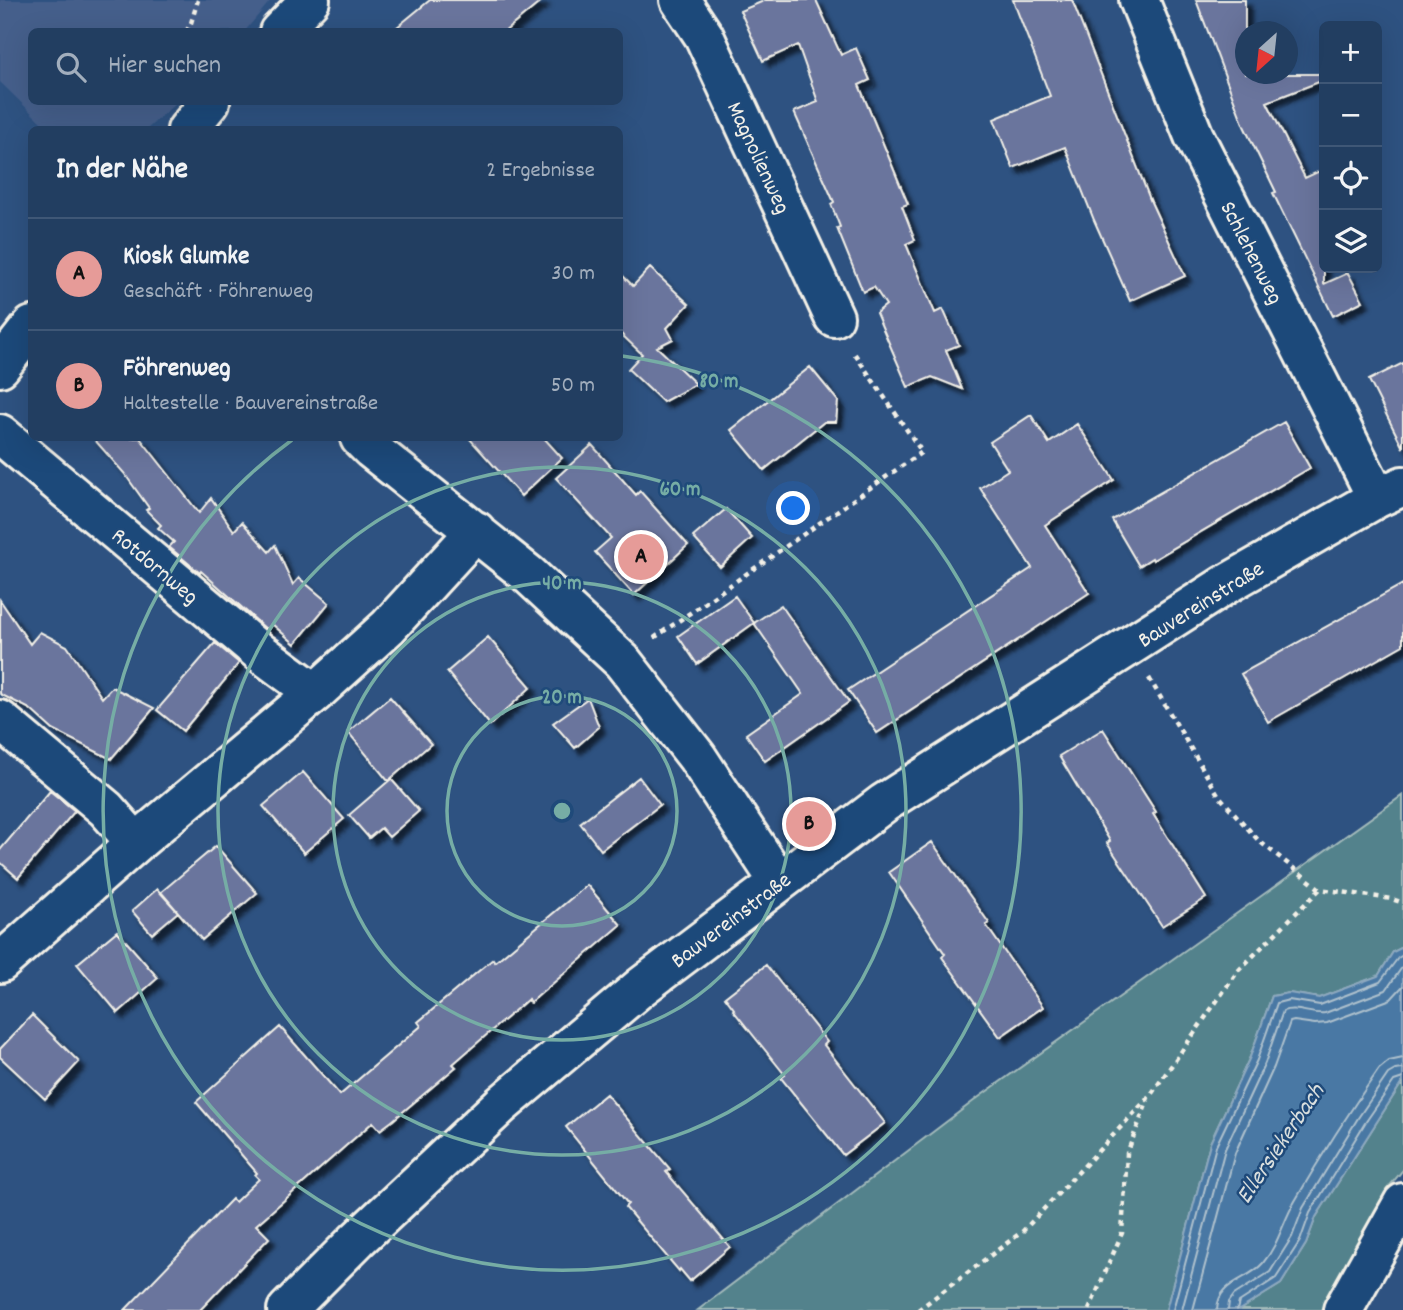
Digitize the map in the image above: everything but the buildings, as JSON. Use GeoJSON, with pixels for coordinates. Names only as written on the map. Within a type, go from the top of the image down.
{"type":"FeatureCollection","features":[{"type":"Feature","properties":{"kind":"street"},"geometry":{"type":"LineString","coordinates":[[283,28],[310,0]]}},
{"type":"Feature","properties":{"kind":"street","name":"Magnolienweg"},"geometry":{"type":"LineString","coordinates":[[680,0],[704,36],[834,317]]}},
{"type":"Feature","properties":{"kind":"street","name":"Schlehenweg"},"geometry":{"type":"LineString","coordinates":[[1139,0],[1195,135],[1390,492]]}},
{"type":"Feature","properties":{"kind":"street"},"geometry":{"type":"LineString","coordinates":[[190,126],[208,105]]}},
{"type":"Feature","properties":{"kind":"street"},"geometry":{"type":"LineString","coordinates":[[0,367],[28,331]]}},
{"type":"Feature","properties":{"kind":"street","name":"Rotdornweg"},"geometry":{"type":"LineString","coordinates":[[0,434],[261,653],[315,693]]}},
{"type":"Feature","properties":{"kind":"street"},"geometry":{"type":"LineString","coordinates":[[363,441],[528,574],[622,661],[697,757],[779,882]]}},
{"type":"Feature","properties":{"kind":"street","name":"Bauvereinstraße"},"geometry":{"type":"LineString","coordinates":[[287,1310],[500,1105],[641,987],[884,803],[1225,585],[1390,492]]}},
{"type":"Feature","properties":{"kind":"street"},"geometry":{"type":"LineString","coordinates":[[0,962],[135,843],[315,693],[388,627],[476,531]]}},
{"type":"Feature","properties":{"kind":"street"},"geometry":{"type":"LineString","coordinates":[[0,720],[106,809],[135,843]]}},
{"type":"Feature","properties":{"kind":"street"},"geometry":{"type":"LineString","coordinates":[[1343,1310],[1403,1203]]}},
{"type":"Feature","properties":{"kind":"path"},"geometry":{"type":"LineString","coordinates":[[188,28],[198,0]]}},
{"type":"Feature","properties":{"kind":"path"},"geometry":{"type":"LineString","coordinates":[[622,661],[922,452],[851,350],[834,317]]}},
{"type":"Feature","properties":{"kind":"path"},"geometry":{"type":"LineString","coordinates":[[1131,647],[1219,796],[1259,841],[1320,889],[1392,899],[1403,904]]}},
{"type":"Feature","properties":{"kind":"path"},"geometry":{"type":"LineString","coordinates":[[918,1310],[1023,1231],[1150,1096],[1238,971],[1320,889]]}},
{"type":"Feature","properties":{"kind":"path"},"geometry":{"type":"LineString","coordinates":[[1089,1310],[1122,1233],[1127,1153],[1150,1096]]}},
{"type":"Feature","properties":{"kind":"shaded area"},"geometry":{"type":"Polygon","coordinates":[[[0,0],[271,0],[248,28],[28,28],[28,105],[174,105],[150,126],[45,126],[0,82],[0,0]]]}},
{"type":"Feature","properties":{"kind":"green space"},"geometry":{"type":"Polygon","coordinates":[[[1403,795],[1403,947],[1393,952],[1378,976],[1319,998],[1289,993],[1272,996],[1250,1057],[1210,1143],[1166,1310],[698,1310],[979,1097],[1403,795]]]}},
{"type":"Feature","properties":{"kind":"green space"},"geometry":{"type":"Polygon","coordinates":[[[1403,1081],[1403,1170],[1387,1189],[1321,1310],[1239,1310],[1281,1284],[1306,1244],[1316,1217],[1403,1081]]]}},
{"type":"Feature","properties":{"kind":"water","name":"Ellersiekerbach"},"geometry":{"type":"Polygon","coordinates":[[[1403,947],[1403,1081],[1316,1217],[1306,1244],[1281,1284],[1239,1310],[1166,1310],[1210,1143],[1250,1057],[1272,996],[1289,993],[1319,998],[1378,976],[1393,952],[1403,947]]]}},
{"type":"Feature","properties":{"kind":"place","name":"Kiosk Glumke"},"geometry":{"type":"Point","coordinates":[641,557]}},
{"type":"Feature","properties":{"kind":"place","name":"Föhrenweg"},"geometry":{"type":"Point","coordinates":[809,824]}}]}
